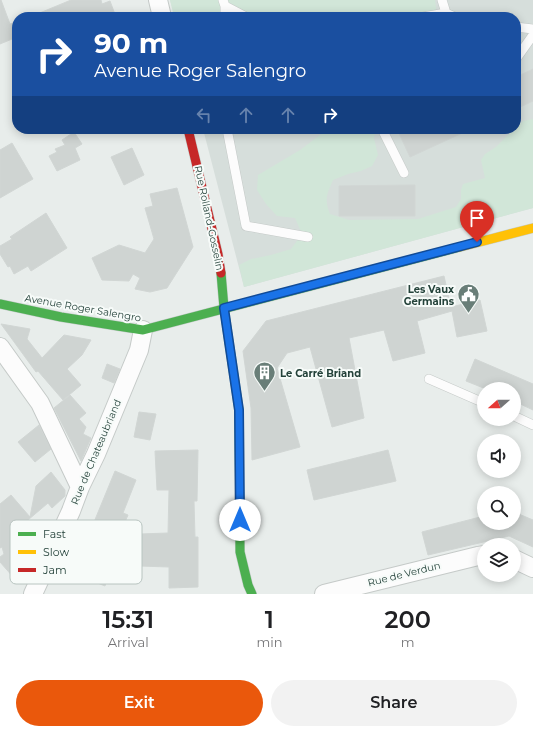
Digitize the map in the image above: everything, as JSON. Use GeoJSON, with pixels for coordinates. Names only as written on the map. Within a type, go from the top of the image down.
{"type":"FeatureCollection","features":[{"type":"Feature","properties":{"kind":"main road","name":"Rue Rolland-Gosselin"},"geometry":{"type":"LineString","coordinates":[[189,134],[218,254],[224,308],[239,410],[240,552],[248,586],[252,594]]}},
{"type":"Feature","properties":{"kind":"main road","name":"Avenue Roger Salengro"},"geometry":{"type":"LineString","coordinates":[[0,304],[61,317],[143,330],[533,228]]}},
{"type":"Feature","properties":{"kind":"street"},"geometry":{"type":"LineString","coordinates":[[158,0],[161,12]]}},
{"type":"Feature","properties":{"kind":"street","name":"Rue de Chateaubriand"},"geometry":{"type":"LineString","coordinates":[[67,520],[139,350],[143,330]]}},
{"type":"Feature","properties":{"kind":"street"},"geometry":{"type":"LineString","coordinates":[[0,348],[40,403],[80,487]]}},
{"type":"Feature","properties":{"kind":"street","name":"Rue de Verdun"},"geometry":{"type":"LineString","coordinates":[[324,594],[477,556]]}},
{"type":"Feature","properties":{"kind":"street"},"geometry":{"type":"LineString","coordinates":[[521,563],[533,568]]}},
{"type":"Feature","properties":{"kind":"street","name":"Rue de Chateaubriand"},"geometry":{"type":"LineString","coordinates":[[33,594],[38,584]]}},
{"type":"Feature","properties":{"kind":"lane"},"geometry":{"type":"LineString","coordinates":[[442,0],[444,12]]}},
{"type":"Feature","properties":{"kind":"lane"},"geometry":{"type":"LineString","coordinates":[[224,3],[238,12]]}},
{"type":"Feature","properties":{"kind":"lane"},"geometry":{"type":"LineString","coordinates":[[521,28],[533,29]]}},
{"type":"Feature","properties":{"kind":"lane"},"geometry":{"type":"LineString","coordinates":[[521,52],[533,35]]}},
{"type":"Feature","properties":{"kind":"lane"},"geometry":{"type":"LineString","coordinates":[[228,134],[246,226],[308,237]]}},
{"type":"Feature","properties":{"kind":"lane"},"geometry":{"type":"LineString","coordinates":[[384,134],[404,173]]}},
{"type":"Feature","properties":{"kind":"lane"},"geometry":{"type":"LineString","coordinates":[[429,379],[477,400]]}},
{"type":"Feature","properties":{"kind":"lane"},"geometry":{"type":"LineString","coordinates":[[521,419],[533,425]]}},
{"type":"Feature","properties":{"kind":"shaded area"},"geometry":{"type":"Polygon","coordinates":[[[170,0],[533,0],[533,208],[244,287],[204,134],[521,134],[521,12],[174,12],[170,0]]]}},
{"type":"Feature","properties":{"kind":"green space"},"geometry":{"type":"Polygon","coordinates":[[[170,0],[435,0],[437,12],[173,12],[170,0]]]}},
{"type":"Feature","properties":{"kind":"green space"},"geometry":{"type":"Polygon","coordinates":[[[533,119],[533,208],[244,287],[239,265],[251,259],[291,249],[302,234],[295,218],[277,216],[266,204],[257,190],[258,175],[300,150],[321,134],[375,134],[374,138],[378,155],[372,166],[333,180],[327,197],[327,204],[330,214],[349,220],[418,219],[456,207],[461,199],[463,184],[485,178],[481,160],[485,154],[496,147],[509,134],[521,134],[521,123],[533,119]]]}},
{"type":"Feature","properties":{"kind":"building"},"geometry":{"type":"Polygon","coordinates":[[[1,0],[10,24],[12,23],[12,39],[0,44],[1,0]]]}},
{"type":"Feature","properties":{"kind":"building"},"geometry":{"type":"Polygon","coordinates":[[[71,0],[101,0],[102,4],[110,1],[114,12],[42,12],[71,0]]]}},
{"type":"Feature","properties":{"kind":"building"},"geometry":{"type":"Polygon","coordinates":[[[533,69],[533,101],[521,107],[521,75],[533,69]]]}},
{"type":"Feature","properties":{"kind":"building"},"geometry":{"type":"Polygon","coordinates":[[[71,134],[75,134],[82,144],[75,148],[80,160],[57,171],[49,156],[57,152],[55,149],[65,145],[62,140],[71,134]]]}},
{"type":"Feature","properties":{"kind":"building"},"geometry":{"type":"Polygon","coordinates":[[[399,134],[460,134],[410,157],[399,134]]]}},
{"type":"Feature","properties":{"kind":"building"},"geometry":{"type":"Polygon","coordinates":[[[12,143],[33,179],[0,198],[0,150],[12,143]]]}},
{"type":"Feature","properties":{"kind":"building"},"geometry":{"type":"Polygon","coordinates":[[[132,148],[144,175],[124,185],[111,157],[132,148]]]}},
{"type":"Feature","properties":{"kind":"building"},"geometry":{"type":"Polygon","coordinates":[[[415,185],[415,216],[339,216],[339,186],[415,185]]]}},
{"type":"Feature","properties":{"kind":"building"},"geometry":{"type":"Polygon","coordinates":[[[177,188],[193,247],[167,288],[150,292],[135,289],[140,278],[133,274],[129,281],[102,280],[92,258],[119,245],[145,253],[154,239],[145,208],[153,206],[150,194],[177,188]]]}},
{"type":"Feature","properties":{"kind":"building"},"geometry":{"type":"Polygon","coordinates":[[[46,213],[67,248],[31,271],[28,266],[14,274],[10,266],[8,267],[0,254],[0,246],[12,239],[10,237],[46,213]]]}},
{"type":"Feature","properties":{"kind":"building","name":"Le Carré Briand"},"geometry":{"type":"Polygon","coordinates":[[[444,276],[451,307],[480,300],[487,331],[457,337],[452,311],[417,321],[425,353],[393,361],[384,330],[349,338],[364,418],[332,427],[310,347],[287,353],[277,368],[300,447],[252,460],[251,408],[243,351],[266,321],[444,276]]]}},
{"type":"Feature","properties":{"kind":"building"},"geometry":{"type":"Polygon","coordinates":[[[1,324],[30,329],[27,339],[42,358],[64,335],[91,340],[82,355],[67,369],[81,385],[63,400],[38,371],[36,372],[1,324]]]}},
{"type":"Feature","properties":{"kind":"building"},"geometry":{"type":"Polygon","coordinates":[[[475,359],[533,384],[533,410],[521,404],[521,382],[477,382],[477,385],[466,381],[475,359]]]}},
{"type":"Feature","properties":{"kind":"building"},"geometry":{"type":"Polygon","coordinates":[[[107,364],[120,369],[114,383],[102,378],[107,364]]]}},
{"type":"Feature","properties":{"kind":"building"},"geometry":{"type":"Polygon","coordinates":[[[70,395],[86,413],[79,419],[86,427],[83,434],[91,438],[81,461],[54,408],[70,395]]]}},
{"type":"Feature","properties":{"kind":"building"},"geometry":{"type":"Polygon","coordinates":[[[139,412],[156,414],[150,440],[134,437],[139,412]]]}},
{"type":"Feature","properties":{"kind":"building"},"geometry":{"type":"Polygon","coordinates":[[[39,425],[51,449],[35,462],[18,442],[39,425]]]}},
{"type":"Feature","properties":{"kind":"building"},"geometry":{"type":"Polygon","coordinates":[[[198,450],[197,501],[194,501],[195,537],[198,537],[198,587],[169,588],[169,567],[142,566],[142,534],[168,533],[169,490],[157,490],[155,451],[198,450]]]}},
{"type":"Feature","properties":{"kind":"building"},"geometry":{"type":"Polygon","coordinates":[[[388,450],[396,481],[314,500],[307,470],[388,450]]]}},
{"type":"Feature","properties":{"kind":"building"},"geometry":{"type":"Polygon","coordinates":[[[115,471],[136,480],[123,513],[128,515],[126,520],[95,520],[115,471]]]}},
{"type":"Feature","properties":{"kind":"building"},"geometry":{"type":"Polygon","coordinates":[[[51,472],[65,490],[65,496],[52,508],[48,503],[28,520],[10,520],[10,573],[0,562],[0,557],[4,554],[2,547],[0,548],[0,504],[11,495],[30,517],[36,486],[51,472]]]}},
{"type":"Feature","properties":{"kind":"building"},"geometry":{"type":"Polygon","coordinates":[[[521,515],[533,520],[533,547],[521,542],[521,538],[513,538],[509,536],[500,538],[477,538],[477,544],[428,555],[422,532],[477,518],[477,530],[521,530],[521,515]]]}},
{"type":"Feature","properties":{"kind":"traffic: fast"},"geometry":{"type":"LineString","coordinates":[[0,304],[61,317],[143,330],[460,247]]}},
{"type":"Feature","properties":{"kind":"traffic: fast"},"geometry":{"type":"LineString","coordinates":[[221,273],[224,308],[239,410],[240,552],[248,585],[252,594]]}},
{"type":"Feature","properties":{"kind":"traffic: slow"},"geometry":{"type":"LineString","coordinates":[[460,247],[533,228]]}},
{"type":"Feature","properties":{"kind":"traffic: jam"},"geometry":{"type":"LineString","coordinates":[[189,134],[218,254],[221,273]]}},
{"type":"Feature","properties":{"kind":"place","name":"Les Vaux Germains"},"geometry":{"type":"Point","coordinates":[469,314]}},
{"type":"Feature","properties":{"kind":"place","name":"Le Carré Briand"},"geometry":{"type":"Point","coordinates":[264,392]}},
{"type":"Feature","properties":{"kind":"route"},"geometry":{"type":"LineString","coordinates":[[240,520],[239,410],[224,308],[477,242]]}}]}
